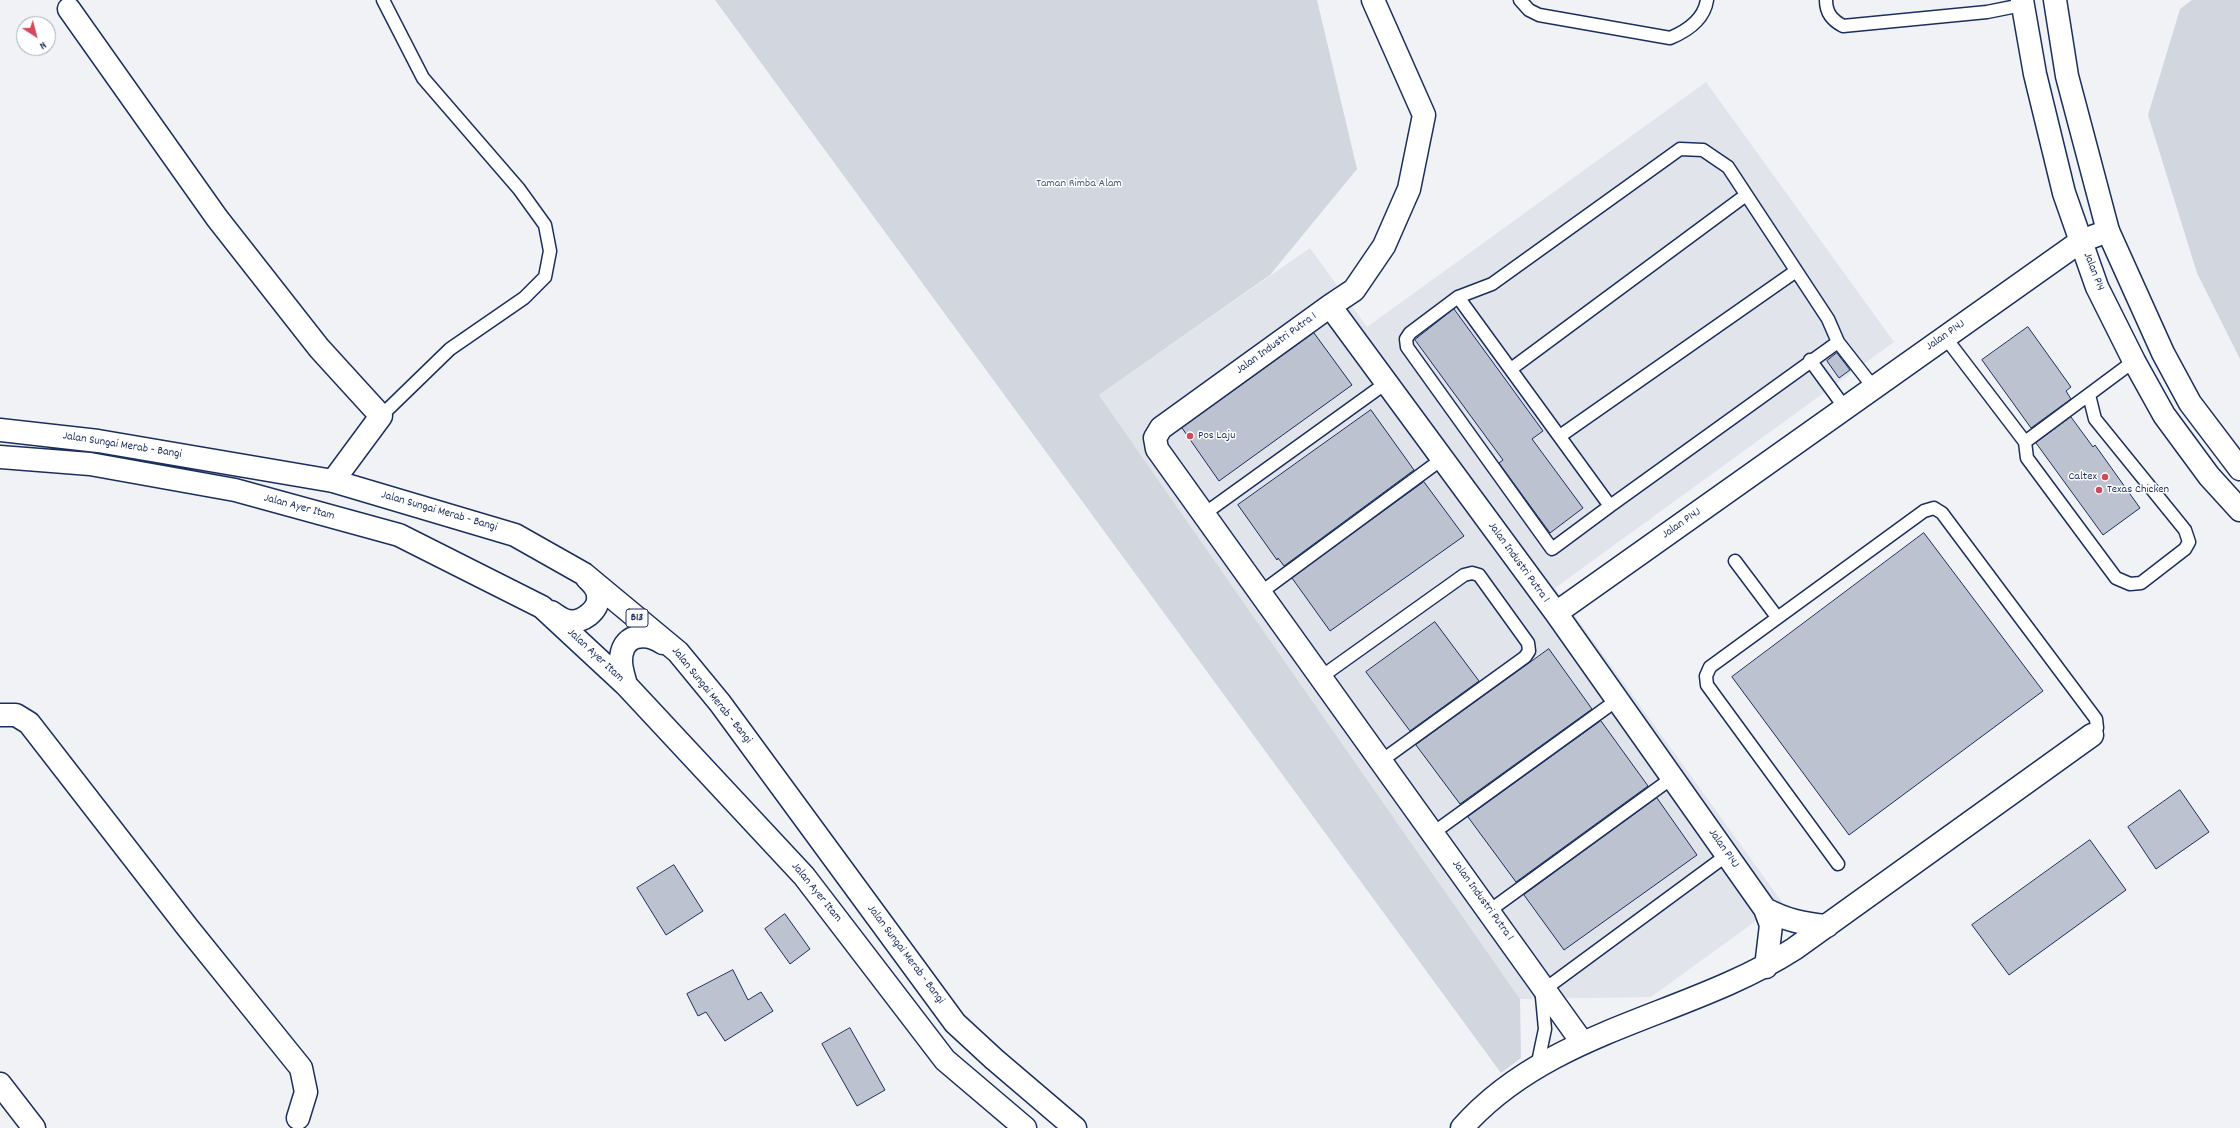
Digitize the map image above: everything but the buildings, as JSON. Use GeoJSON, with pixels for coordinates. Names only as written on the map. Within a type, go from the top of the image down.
{"type":"FeatureCollection","features":[{"type":"Feature","properties":{"kind":"street"},"geometry":{"type":"LineString","coordinates":[[1330,306],[1354,290],[1384,246],[1409,189],[1424,115],[1372,0]]}},
{"type":"Feature","properties":{"kind":"street"},"geometry":{"type":"LineString","coordinates":[[2056,0],[2066,76],[2108,231],[2163,354],[2190,403],[2240,469]]}},
{"type":"Feature","properties":{"kind":"street","name":"Jalan P14"},"geometry":{"type":"LineString","coordinates":[[2022,3],[2035,74],[2064,193],[2097,287],[2134,361],[2164,415],[2209,476],[2240,510]]}},
{"type":"Feature","properties":{"kind":"street"},"geometry":{"type":"LineString","coordinates":[[69,9],[218,218],[319,348],[381,416],[333,481]]}},
{"type":"Feature","properties":{"kind":"street","name":"Jalan P14J"},"geometry":{"type":"LineString","coordinates":[[1766,967],[1771,924],[1765,909],[1556,613],[2081,241],[2108,231]]}},
{"type":"Feature","properties":{"kind":"street","name":"Jalan Industri Putra 1"},"geometry":{"type":"LineString","coordinates":[[1556,613],[1330,306],[1161,428],[1155,438],[1157,449],[1582,1042]]}},
{"type":"Feature","properties":{"kind":"street","name":"Jalan Sungai Merab - Bangi"},"geometry":{"type":"LineString","coordinates":[[0,430],[98,441],[333,481],[515,535],[584,574],[678,652],[720,703],[955,1023],[1074,1128]]}},
{"type":"Feature","properties":{"kind":"street","name":"Jalan Ayer Itam"},"geometry":{"type":"LineString","coordinates":[[0,457],[90,464],[235,490],[399,535],[542,608],[626,685],[804,876],[945,1060],[1025,1128]]}},
{"type":"Feature","properties":{"kind":"street"},"geometry":{"type":"LineString","coordinates":[[542,608],[568,621],[578,621],[587,616],[594,609],[599,597],[595,586],[584,574]]}},
{"type":"Feature","properties":{"kind":"street"},"geometry":{"type":"LineString","coordinates":[[626,685],[621,660],[623,649],[628,641],[637,636],[646,635],[656,638],[678,652]]}},
{"type":"Feature","properties":{"kind":"street"},"geometry":{"type":"LineString","coordinates":[[0,715],[16,716],[29,723],[188,928],[301,1068],[306,1092],[298,1118]]}},
{"type":"Feature","properties":{"kind":"street"},"geometry":{"type":"LineString","coordinates":[[1462,1128],[1473,1115],[1505,1088],[1537,1067],[1582,1042],[1766,967],[1826,926],[2092,735]]}},
{"type":"Feature","properties":{"kind":"street","name":"Jalan P14J"},"geometry":{"type":"LineString","coordinates":[[1765,909],[1784,919],[1801,924],[1826,926]]}},
{"type":"Feature","properties":{"kind":"street"},"geometry":{"type":"LineString","coordinates":[[0,1084],[34,1128]]}},
{"type":"Feature","properties":{"kind":"lane"},"geometry":{"type":"LineString","coordinates":[[381,416],[450,349],[524,298],[545,277],[550,251],[544,225],[519,189],[423,78],[384,0]]}},
{"type":"Feature","properties":{"kind":"lane"},"geometry":{"type":"LineString","coordinates":[[1520,0],[1529,10],[1539,15],[1670,38],[1684,32],[1696,22],[1707,0]]}},
{"type":"Feature","properties":{"kind":"lane"},"geometry":{"type":"LineString","coordinates":[[1826,0],[1826,6],[1831,19],[1843,26],[1987,12],[2022,3]]}},
{"type":"Feature","properties":{"kind":"lane"},"geometry":{"type":"LineString","coordinates":[[1838,342],[1810,360],[1552,549],[1407,347],[1406,339],[1410,333],[1458,297],[1492,284],[1680,149],[1703,150],[1728,167],[1828,319],[1838,342],[1874,388]]}},
{"type":"Feature","properties":{"kind":"lane"},"geometry":{"type":"LineString","coordinates":[[1511,369],[1746,196]]}},
{"type":"Feature","properties":{"kind":"lane"},"geometry":{"type":"LineString","coordinates":[[1560,436],[1796,271]]}},
{"type":"Feature","properties":{"kind":"lane"},"geometry":{"type":"LineString","coordinates":[[1458,297],[1610,506]]}},
{"type":"Feature","properties":{"kind":"lane"},"geometry":{"type":"LineString","coordinates":[[1945,337],[2025,442],[2027,458],[2116,578],[2130,584],[2141,583],[2185,549],[2189,542],[2185,530],[2095,419],[2088,395]]}},
{"type":"Feature","properties":{"kind":"lane"},"geometry":{"type":"LineString","coordinates":[[1810,360],[1845,408]]}},
{"type":"Feature","properties":{"kind":"lane"},"geometry":{"type":"LineString","coordinates":[[2025,442],[2134,361]]}},
{"type":"Feature","properties":{"kind":"lane"},"geometry":{"type":"LineString","coordinates":[[1204,514],[1386,383]]}},
{"type":"Feature","properties":{"kind":"lane"},"geometry":{"type":"LineString","coordinates":[[1260,593],[1442,459]]}},
{"type":"Feature","properties":{"kind":"lane"},"geometry":{"type":"LineString","coordinates":[[1838,864],[1707,685],[1706,676],[1710,667],[1924,511],[1934,508],[1942,513],[2096,719],[2097,728],[2092,735]]}},
{"type":"Feature","properties":{"kind":"lane"},"geometry":{"type":"LineString","coordinates":[[1736,562],[1777,617]]}},
{"type":"Feature","properties":{"kind":"lane"},"geometry":{"type":"LineString","coordinates":[[1321,677],[1464,575],[1472,573],[1479,575],[1528,643],[1529,651],[1525,657],[1381,761]]}},
{"type":"Feature","properties":{"kind":"lane"},"geometry":{"type":"LineString","coordinates":[[1433,833],[1617,700]]}},
{"type":"Feature","properties":{"kind":"lane"},"geometry":{"type":"LineString","coordinates":[[1489,911],[1672,778]]}},
{"type":"Feature","properties":{"kind":"lane"},"geometry":{"type":"LineString","coordinates":[[1537,1067],[1545,1028],[1542,996],[1544,989],[1727,855]]}},
{"type":"Feature","properties":{"kind":"shaded area"},"geometry":{"type":"Polygon","coordinates":[[[1706,82],[1894,342],[1555,588],[1782,902],[1651,997],[1520,999],[1099,395],[1310,248],[1367,327],[1706,82]]]}},
{"type":"Feature","properties":{"kind":"green space","name":"Taman Rimba Alam"},"geometry":{"type":"Polygon","coordinates":[[[715,0],[1317,0],[1357,169],[1270,275],[1099,395],[1520,999],[1521,1058],[1501,1073],[715,0]]]}},
{"type":"Feature","properties":{"kind":"green space"},"geometry":{"type":"Polygon","coordinates":[[[2192,0],[2240,0],[2240,359],[2197,273],[2148,115],[2180,9],[2192,0]]]}},
{"type":"Feature","properties":{"kind":"place","name":"Pos Laju"},"geometry":{"type":"Point","coordinates":[1190,436]}},
{"type":"Feature","properties":{"kind":"place","name":"Caltex"},"geometry":{"type":"Point","coordinates":[2105,477]}},
{"type":"Feature","properties":{"kind":"place","name":"Texas Chicken"},"geometry":{"type":"Point","coordinates":[2099,490]}}]}
